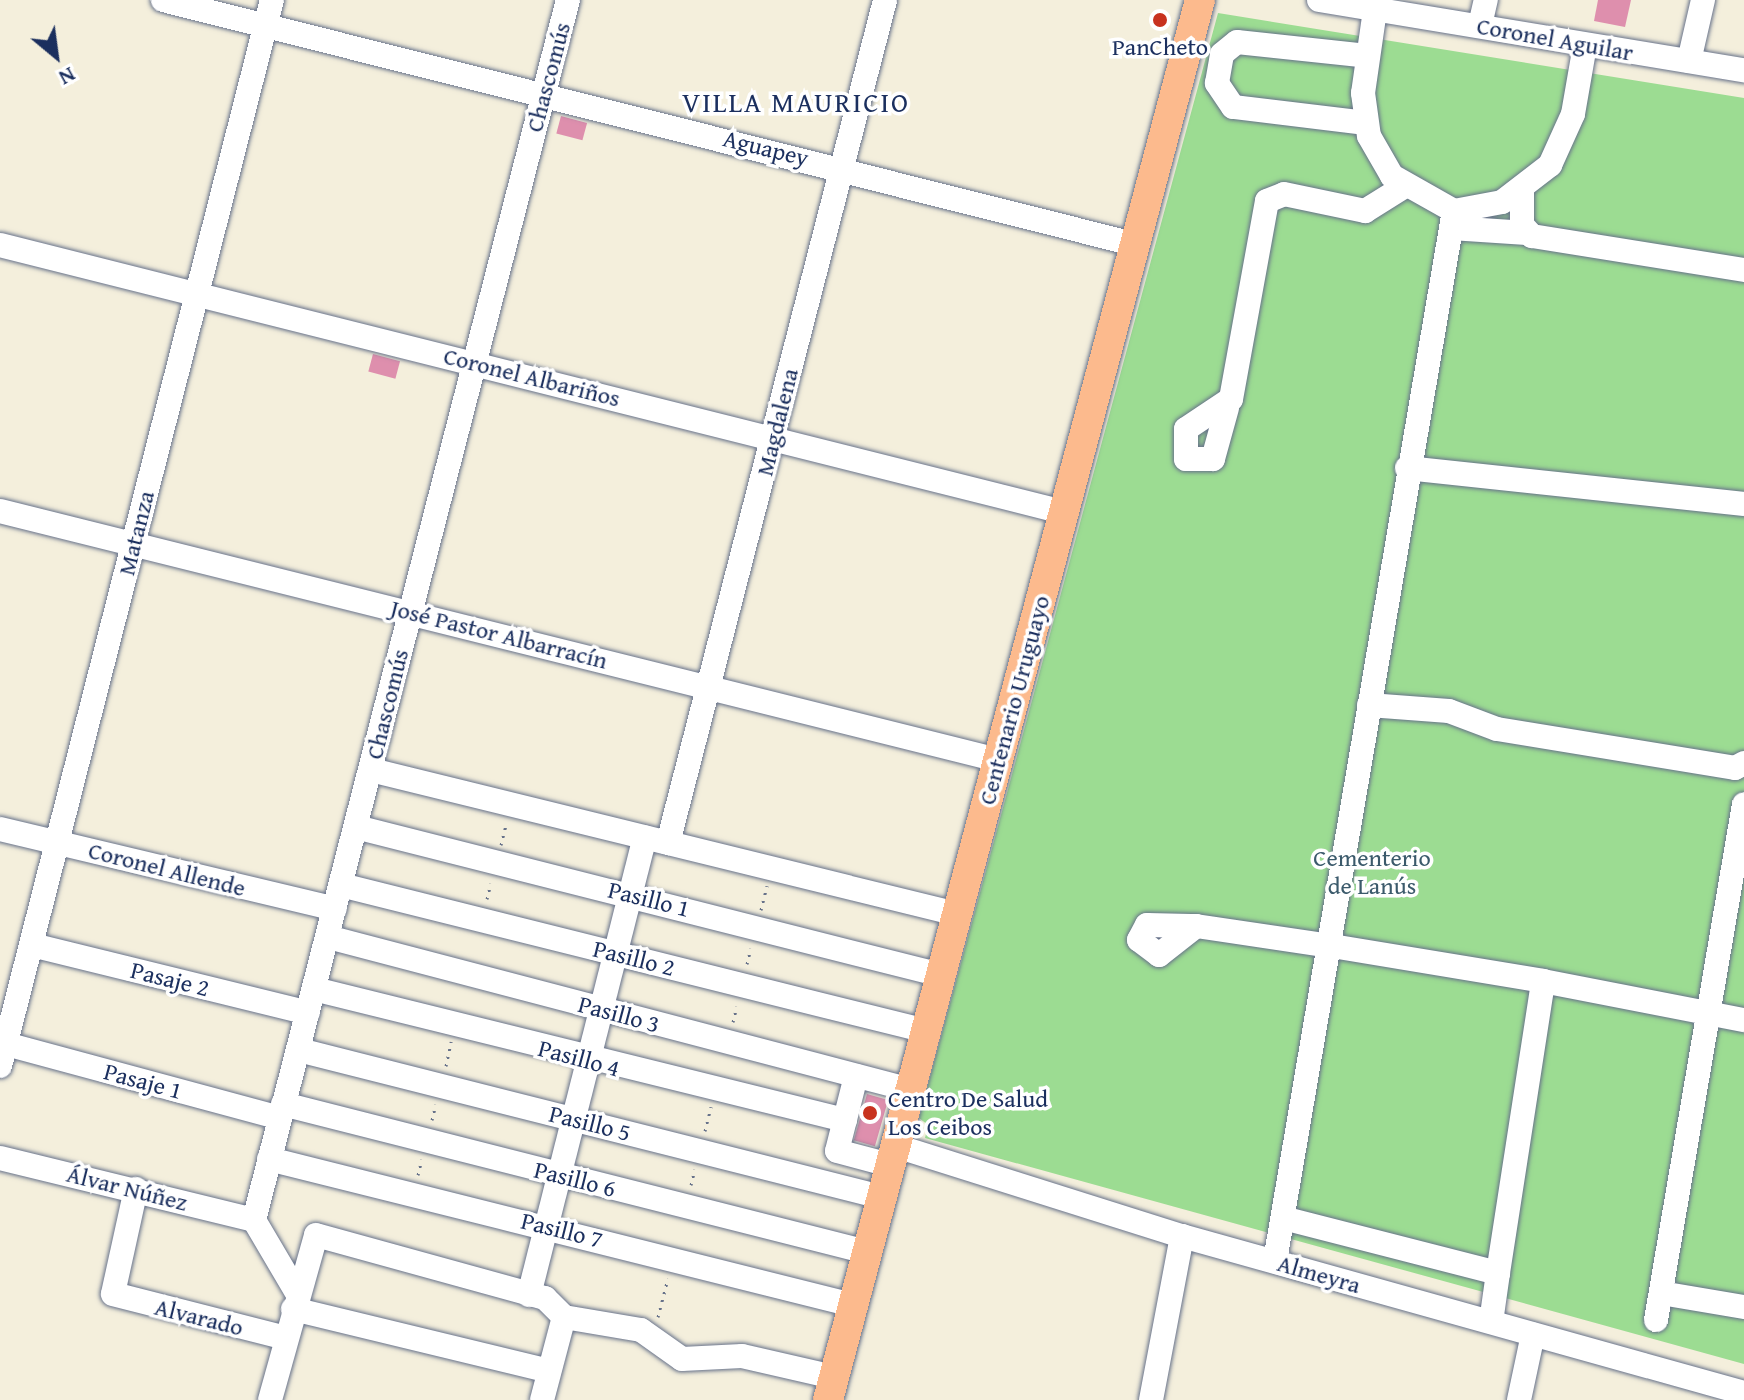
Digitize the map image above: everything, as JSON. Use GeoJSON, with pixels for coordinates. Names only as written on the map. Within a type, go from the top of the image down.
{"type":"FeatureCollection","features":[{"type":"Feature","properties":{"kind":"main road","name":"Centenario Uruguayo"},"geometry":{"type":"LineString","coordinates":[[831,1389],[1200,0]]}},
{"type":"Feature","properties":{"kind":"street","name":"Aguapey"},"geometry":{"type":"LineString","coordinates":[[163,0],[842,167],[1134,244]]}},
{"type":"Feature","properties":{"kind":"street","name":"Matanza"},"geometry":{"type":"LineString","coordinates":[[3,1055],[272,0]]}},
{"type":"Feature","properties":{"kind":"street","name":"Chascomús"},"geometry":{"type":"LineString","coordinates":[[254,1220],[411,612],[471,362],[568,0]]}},
{"type":"Feature","properties":{"kind":"street","name":"Magdalena"},"geometry":{"type":"LineString","coordinates":[[529,1295],[631,894],[656,840],[710,687],[885,0]]}},
{"type":"Feature","properties":{"kind":"street","name":"Coronel Aguilar"},"geometry":{"type":"LineString","coordinates":[[1319,0],[1744,70]]}},
{"type":"Feature","properties":{"kind":"street"},"geometry":{"type":"LineString","coordinates":[[1480,25],[1486,0]]}},
{"type":"Feature","properties":{"kind":"street"},"geometry":{"type":"LineString","coordinates":[[1689,61],[1703,0]]}},
{"type":"Feature","properties":{"kind":"street"},"geometry":{"type":"LineString","coordinates":[[1375,10],[1367,56],[1366,123],[1379,157],[1405,186],[1452,220],[1744,270]]}},
{"type":"Feature","properties":{"kind":"street"},"geometry":{"type":"LineString","coordinates":[[1366,123],[1233,107],[1217,83],[1222,54],[1237,42],[1367,56]]}},
{"type":"Feature","properties":{"kind":"street"},"geometry":{"type":"LineString","coordinates":[[1452,220],[1522,192],[1560,151],[1581,74],[1585,45]]}},
{"type":"Feature","properties":{"kind":"street"},"geometry":{"type":"LineString","coordinates":[[1227,408],[1267,201],[1284,194],[1365,211],[1405,186]]}},
{"type":"Feature","properties":{"kind":"street"},"geometry":{"type":"LineString","coordinates":[[1522,192],[1527,233]]}},
{"type":"Feature","properties":{"kind":"street"},"geometry":{"type":"LineString","coordinates":[[1275,1261],[1287,1219],[1407,468],[1452,220]]}},
{"type":"Feature","properties":{"kind":"street","name":"Coronel Albariños"},"geometry":{"type":"LineString","coordinates":[[0,245],[1063,512]]}},
{"type":"Feature","properties":{"kind":"street"},"geometry":{"type":"LineString","coordinates":[[1407,468],[1744,504]]}},
{"type":"Feature","properties":{"kind":"street","name":"José Pastor Albarracín"},"geometry":{"type":"LineString","coordinates":[[0,511],[998,760]]}},
{"type":"Feature","properties":{"kind":"street"},"geometry":{"type":"LineString","coordinates":[[1369,705],[1449,711],[1497,729],[1744,765]]}},
{"type":"Feature","properties":{"kind":"street"},"geometry":{"type":"LineString","coordinates":[[371,770],[957,914]]}},
{"type":"Feature","properties":{"kind":"street"},"geometry":{"type":"LineString","coordinates":[[1656,1320],[1744,804]]}},
{"type":"Feature","properties":{"kind":"street","name":"Pasillo 1"},"geometry":{"type":"LineString","coordinates":[[356,827],[631,894],[941,975]]}},
{"type":"Feature","properties":{"kind":"street","name":"Coronel Allende"},"geometry":{"type":"LineString","coordinates":[[0,829],[335,909]]}},
{"type":"Feature","properties":{"kind":"street","name":"Pasillo 2"},"geometry":{"type":"LineString","coordinates":[[341,885],[926,1031]]}},
{"type":"Feature","properties":{"kind":"street"},"geometry":{"type":"LineString","coordinates":[[1196,926],[1543,981],[1744,1020]]}},
{"type":"Feature","properties":{"kind":"street","name":"Pasillo 3"},"geometry":{"type":"LineString","coordinates":[[328,937],[911,1090]]}},
{"type":"Feature","properties":{"kind":"street","name":"Pasaje 2"},"geometry":{"type":"LineString","coordinates":[[32,945],[308,1013]]}},
{"type":"Feature","properties":{"kind":"street"},"geometry":{"type":"LineString","coordinates":[[1491,1322],[1543,981]]}},
{"type":"Feature","properties":{"kind":"street","name":"Pasillo 4"},"geometry":{"type":"LineString","coordinates":[[314,989],[589,1061],[845,1120]]}},
{"type":"Feature","properties":{"kind":"street","name":"Pasillo 5"},"geometry":{"type":"LineString","coordinates":[[299,1050],[881,1197]]}},
{"type":"Feature","properties":{"kind":"street","name":"Pasaje 1"},"geometry":{"type":"LineString","coordinates":[[3,1055],[281,1111]]}},
{"type":"Feature","properties":{"kind":"street"},"geometry":{"type":"LineString","coordinates":[[845,1120],[856,1076]]}},
{"type":"Feature","properties":{"kind":"street","name":"Pasillo 6"},"geometry":{"type":"LineString","coordinates":[[281,1111],[427,1141],[867,1252]]}},
{"type":"Feature","properties":{"kind":"street","name":"Almeyra"},"geometry":{"type":"LineString","coordinates":[[845,1120],[837,1151],[893,1156],[1744,1393]]}},
{"type":"Feature","properties":{"kind":"street","name":"Álvar Núñez"},"geometry":{"type":"LineString","coordinates":[[0,1158],[254,1220]]}},
{"type":"Feature","properties":{"kind":"street","name":"Pasillo 7"},"geometry":{"type":"LineString","coordinates":[[269,1159],[547,1226],[853,1305]]}},
{"type":"Feature","properties":{"kind":"street","name":"Alvarado"},"geometry":{"type":"LineString","coordinates":[[136,1189],[113,1294],[286,1338]]}},
{"type":"Feature","properties":{"kind":"street"},"geometry":{"type":"LineString","coordinates":[[1287,1219],[1498,1273]]}},
{"type":"Feature","properties":{"kind":"street"},"geometry":{"type":"LineString","coordinates":[[254,1220],[295,1301],[549,1371]]}},
{"type":"Feature","properties":{"kind":"street"},"geometry":{"type":"LineString","coordinates":[[270,1400],[295,1301],[316,1235],[529,1295],[564,1317],[641,1330],[682,1359],[742,1356],[831,1389]]}},
{"type":"Feature","properties":{"kind":"street"},"geometry":{"type":"LineString","coordinates":[[1151,1400],[1182,1236]]}},
{"type":"Feature","properties":{"kind":"street"},"geometry":{"type":"LineString","coordinates":[[1661,1293],[1744,1307]]}},
{"type":"Feature","properties":{"kind":"street"},"geometry":{"type":"LineString","coordinates":[[542,1400],[564,1317]]}},
{"type":"Feature","properties":{"kind":"street"},"geometry":{"type":"LineString","coordinates":[[1519,1400],[1533,1334]]}},
{"type":"Feature","properties":{"kind":"path"},"geometry":{"type":"LineString","coordinates":[[482,920],[511,804]]}},
{"type":"Feature","properties":{"kind":"path"},"geometry":{"type":"LineString","coordinates":[[414,1194],[456,1024]]}},
{"type":"Feature","properties":{"kind":"green space","name":"Cementerio de Lanús"},"geometry":{"type":"Polygon","coordinates":[[[1218,13],[1744,98],[1744,1364],[925,1138],[928,1125],[919,1118],[1218,13]]]}},
{"type":"Feature","properties":{"kind":"building"},"geometry":{"type":"Polygon","coordinates":[[[1598,0],[1631,0],[1625,27],[1594,21],[1598,0]]]}},
{"type":"Feature","properties":{"kind":"building"},"geometry":{"type":"Polygon","coordinates":[[[561,116],[587,123],[582,140],[556,133],[561,116]]]}},
{"type":"Feature","properties":{"kind":"building"},"geometry":{"type":"Polygon","coordinates":[[[373,354],[400,361],[395,379],[368,371],[373,354]]]}},
{"type":"Feature","properties":{"kind":"building","name":"Centro De Salud Los Ceibos"},"geometry":{"type":"Polygon","coordinates":[[[867,1094],[888,1100],[875,1146],[854,1140],[867,1094]]]}},
{"type":"Feature","properties":{"kind":"place","name":"PanCheto"},"geometry":{"type":"Point","coordinates":[1160,20]}},
{"type":"Feature","properties":{"kind":"place","name":"Centro De Salud Los Ceibos"},"geometry":{"type":"Point","coordinates":[870,1113]}},
{"type":"Feature","properties":{"kind":"district","name":"VILLA MAURICIO"},"geometry":{"type":"Point","coordinates":[796,102]}}]}
